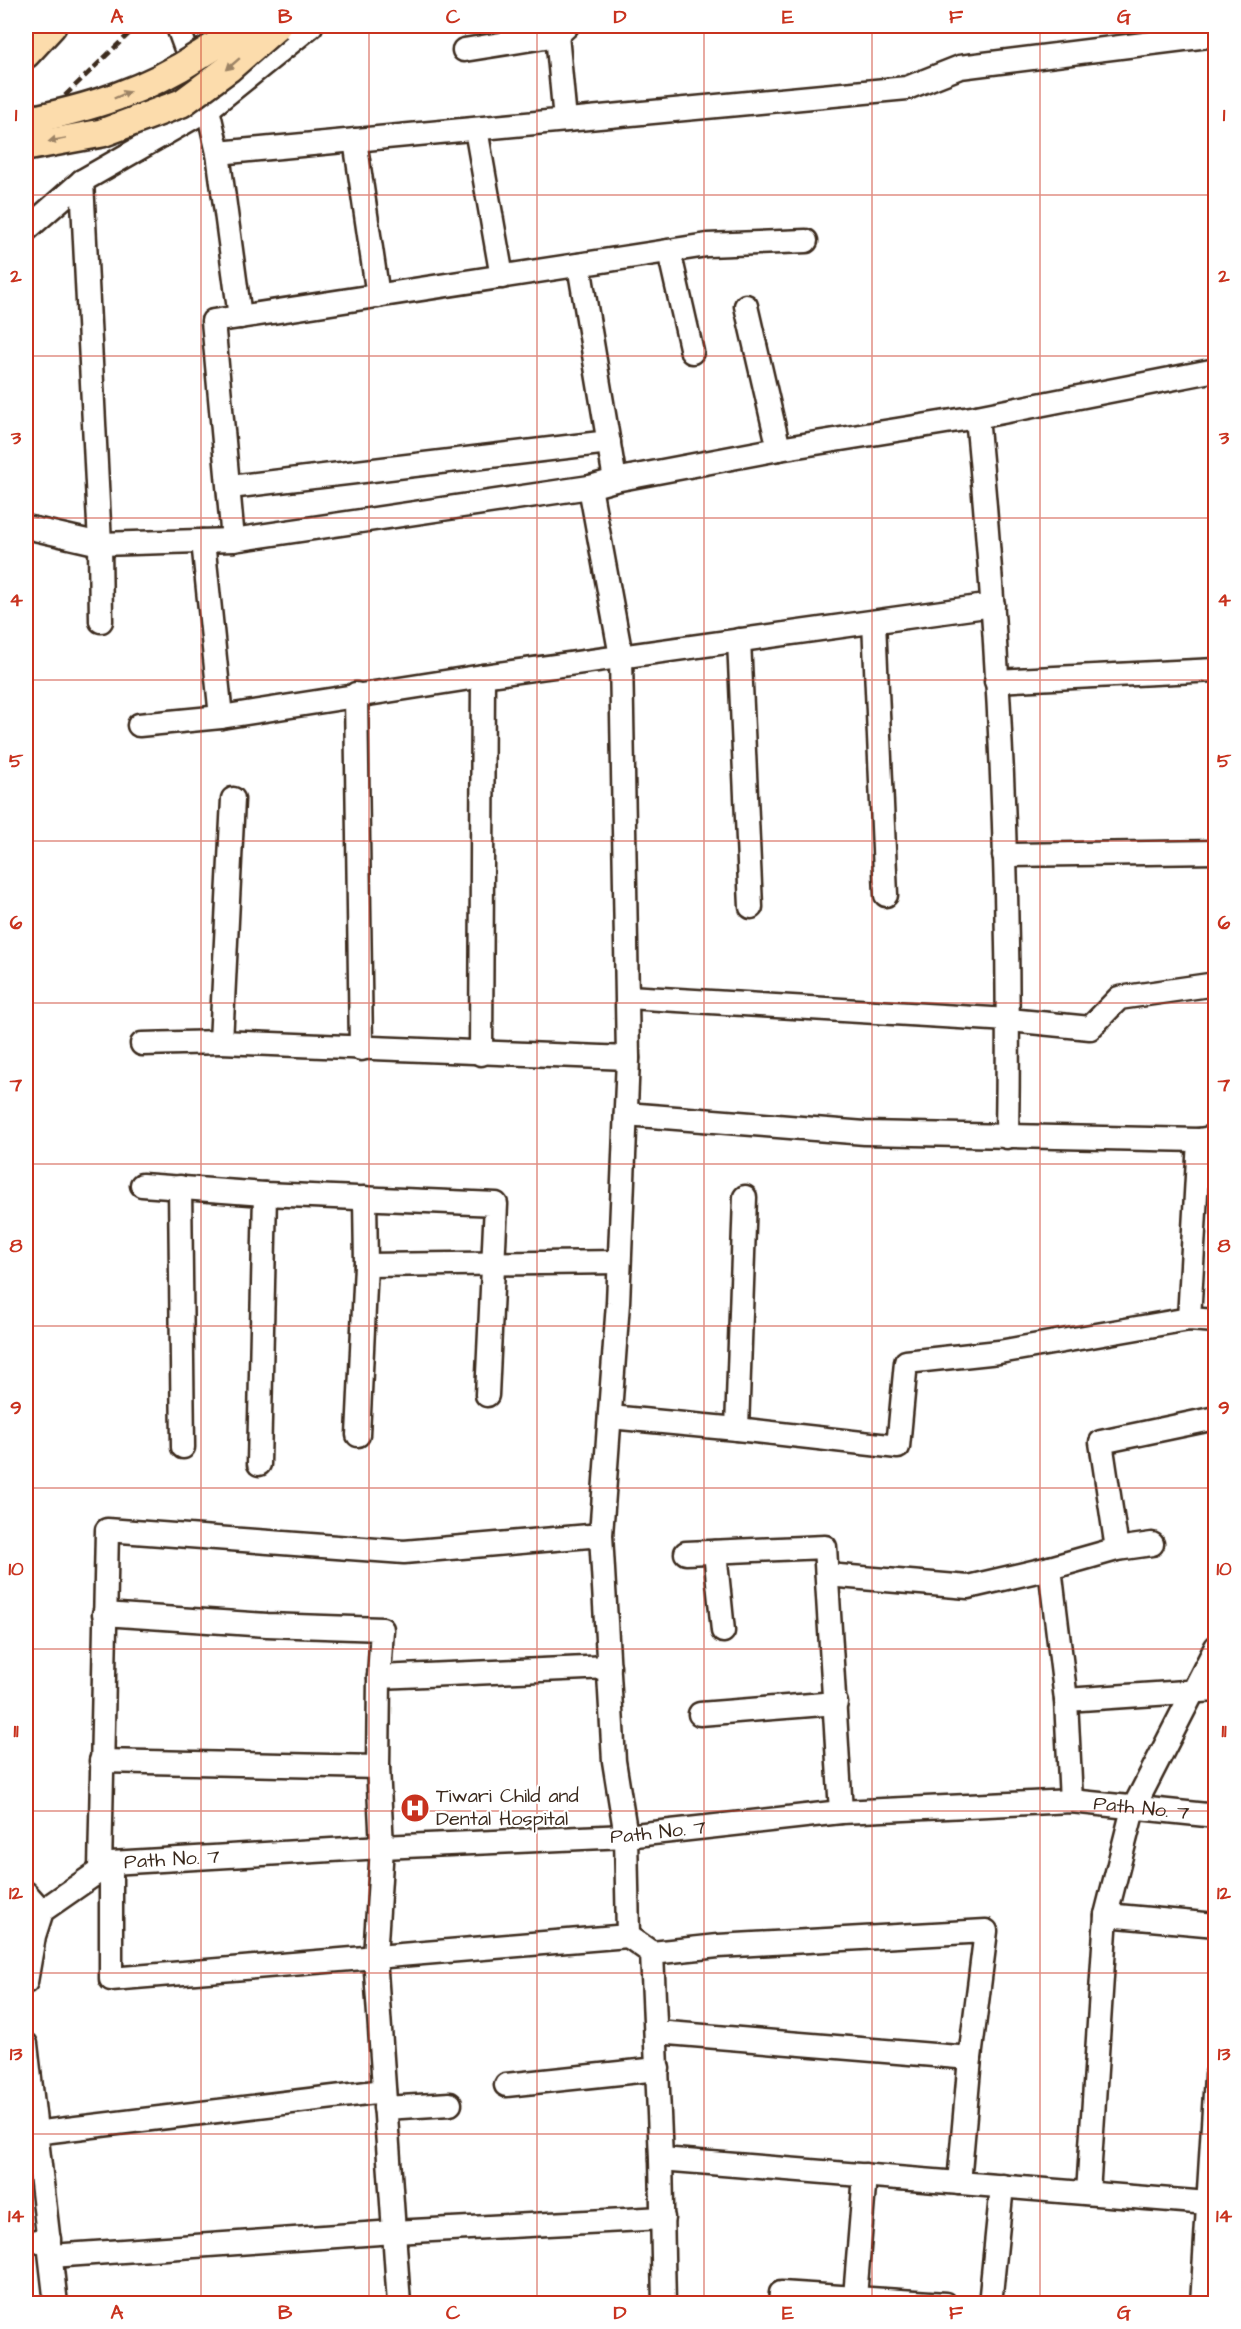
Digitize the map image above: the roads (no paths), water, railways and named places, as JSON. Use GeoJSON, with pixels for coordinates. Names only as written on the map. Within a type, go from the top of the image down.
{"type":"FeatureCollection","features":[{"type":"Feature","properties":{"kind":"main road"},"geometry":{"type":"LineString","coordinates":[[26,34],[37,26]]}},
{"type":"Feature","properties":{"kind":"main road"},"geometry":{"type":"LineString","coordinates":[[26,54],[52,26]]}},
{"type":"Feature","properties":{"kind":"main road"},"geometry":{"type":"LineString","coordinates":[[26,121],[105,102],[172,74],[241,26]]}},
{"type":"Feature","properties":{"kind":"main road"},"geometry":{"type":"LineString","coordinates":[[26,147],[102,133],[182,103],[204,99],[228,69],[277,26]]}},
{"type":"Feature","properties":{"kind":"street"},"geometry":{"type":"LineString","coordinates":[[184,26],[179,30],[204,99],[218,153],[240,316]]}},
{"type":"Feature","properties":{"kind":"street"},"geometry":{"type":"LineString","coordinates":[[26,230],[82,181],[310,26]]}},
{"type":"Feature","properties":{"kind":"street"},"geometry":{"type":"LineString","coordinates":[[464,50],[562,30],[565,120]]}},
{"type":"Feature","properties":{"kind":"street"},"geometry":{"type":"LineString","coordinates":[[218,153],[907,88],[960,67],[1215,34]]}},
{"type":"Feature","properties":{"kind":"street"},"geometry":{"type":"LineString","coordinates":[[476,129],[502,277]]}},
{"type":"Feature","properties":{"kind":"street"},"geometry":{"type":"LineString","coordinates":[[355,140],[378,296]]}},
{"type":"Feature","properties":{"kind":"street"},"geometry":{"type":"LineString","coordinates":[[82,181],[100,544],[101,621]]}},
{"type":"Feature","properties":{"kind":"street"},"geometry":{"type":"LineString","coordinates":[[233,540],[230,487],[213,321],[707,245],[806,241]]}},
{"type":"Feature","properties":{"kind":"street"},"geometry":{"type":"LineString","coordinates":[[669,251],[692,352]]}},
{"type":"Feature","properties":{"kind":"street"},"geometry":{"type":"LineString","coordinates":[[579,265],[615,480]]}},
{"type":"Feature","properties":{"kind":"street"},"geometry":{"type":"LineString","coordinates":[[746,306],[779,449]]}},
{"type":"Feature","properties":{"kind":"street"},"geometry":{"type":"LineString","coordinates":[[26,526],[100,544],[233,540],[590,487],[615,480],[779,449],[977,417],[1215,370]]}},
{"type":"Feature","properties":{"kind":"street"},"geometry":{"type":"LineString","coordinates":[[977,417],[991,562],[1004,855],[1009,1020],[1007,1137]]}},
{"type":"Feature","properties":{"kind":"street"},"geometry":{"type":"LineString","coordinates":[[230,487],[609,442]]}},
{"type":"Feature","properties":{"kind":"street"},"geometry":{"type":"LineString","coordinates":[[590,487],[621,656],[628,1059],[620,1262],[601,1535],[614,1761],[626,1836],[628,1936]]}},
{"type":"Feature","properties":{"kind":"street"},"geometry":{"type":"LineString","coordinates":[[203,541],[221,717]]}},
{"type":"Feature","properties":{"kind":"street"},"geometry":{"type":"LineString","coordinates":[[139,725],[221,717],[356,694],[993,606]]}},
{"type":"Feature","properties":{"kind":"street"},"geometry":{"type":"LineString","coordinates":[[874,622],[886,896]]}},
{"type":"Feature","properties":{"kind":"street"},"geometry":{"type":"LineString","coordinates":[[739,640],[751,907]]}},
{"type":"Feature","properties":{"kind":"street"},"geometry":{"type":"LineString","coordinates":[[996,681],[1215,670]]}},
{"type":"Feature","properties":{"kind":"street"},"geometry":{"type":"LineString","coordinates":[[481,1054],[483,676]]}},
{"type":"Feature","properties":{"kind":"street"},"geometry":{"type":"LineString","coordinates":[[356,694],[361,1049]]}},
{"type":"Feature","properties":{"kind":"street"},"geometry":{"type":"LineString","coordinates":[[221,1042],[233,799]]}},
{"type":"Feature","properties":{"kind":"street"},"geometry":{"type":"LineString","coordinates":[[1004,855],[1215,852]]}},
{"type":"Feature","properties":{"kind":"street"},"geometry":{"type":"LineString","coordinates":[[628,997],[1009,1020],[1090,1028],[1119,998],[1215,984]]}},
{"type":"Feature","properties":{"kind":"street"},"geometry":{"type":"LineString","coordinates":[[142,1044],[221,1042],[628,1059]]}},
{"type":"Feature","properties":{"kind":"street"},"geometry":{"type":"LineString","coordinates":[[626,1114],[866,1133],[1007,1137],[1207,1138],[1189,1320]]}},
{"type":"Feature","properties":{"kind":"street"},"geometry":{"type":"LineString","coordinates":[[142,1185],[265,1194],[496,1204],[487,1395]]}},
{"type":"Feature","properties":{"kind":"street"},"geometry":{"type":"LineString","coordinates":[[180,1187],[183,1447]]}},
{"type":"Feature","properties":{"kind":"street"},"geometry":{"type":"LineString","coordinates":[[259,1464],[265,1194]]}},
{"type":"Feature","properties":{"kind":"street"},"geometry":{"type":"LineString","coordinates":[[737,1429],[745,1197]]}},
{"type":"Feature","properties":{"kind":"street"},"geometry":{"type":"LineString","coordinates":[[358,1435],[366,1265],[365,1198]]}},
{"type":"Feature","properties":{"kind":"street"},"geometry":{"type":"LineString","coordinates":[[366,1265],[620,1262]]}},
{"type":"Feature","properties":{"kind":"street"},"geometry":{"type":"LineString","coordinates":[[610,1417],[898,1447],[906,1362],[999,1352],[1189,1320],[1215,1321]]}},
{"type":"Feature","properties":{"kind":"street"},"geometry":{"type":"LineString","coordinates":[[1117,1549],[1101,1442],[1215,1418]]}},
{"type":"Feature","properties":{"kind":"street"},"geometry":{"type":"LineString","coordinates":[[601,1535],[404,1552],[107,1530],[101,1761],[111,1979],[628,1936],[652,1953],[718,1946],[986,1932],[970,2058],[959,2183]]}},
{"type":"Feature","properties":{"kind":"street"},"geometry":{"type":"LineString","coordinates":[[827,1575],[968,1587],[1050,1568],[1117,1549],[1152,1544]]}},
{"type":"Feature","properties":{"kind":"street"},"geometry":{"type":"LineString","coordinates":[[686,1553],[825,1547],[841,1812]]}},
{"type":"Feature","properties":{"kind":"street"},"geometry":{"type":"LineString","coordinates":[[715,1551],[723,1631]]}},
{"type":"Feature","properties":{"kind":"street"},"geometry":{"type":"LineString","coordinates":[[1050,1568],[1066,1700],[1071,1801]]}},
{"type":"Feature","properties":{"kind":"street"},"geometry":{"type":"LineString","coordinates":[[104,1614],[267,1625],[382,1629],[378,1767],[382,1847],[375,1957],[399,2304]]}},
{"type":"Feature","properties":{"kind":"street"},"geometry":{"type":"LineString","coordinates":[[1088,2193],[1106,1915],[1133,1809],[1215,1647]]}},
{"type":"Feature","properties":{"kind":"street"},"geometry":{"type":"LineString","coordinates":[[379,1677],[609,1667]]}},
{"type":"Feature","properties":{"kind":"street"},"geometry":{"type":"LineString","coordinates":[[1066,1700],[1215,1690]]}},
{"type":"Feature","properties":{"kind":"street"},"geometry":{"type":"LineString","coordinates":[[700,1714],[836,1703]]}},
{"type":"Feature","properties":{"kind":"street"},"geometry":{"type":"LineString","coordinates":[[101,1761],[378,1767]]}},
{"type":"Feature","properties":{"kind":"street","name":"Path No. 7"},"geometry":{"type":"LineString","coordinates":[[42,1911],[105,1867],[382,1847],[626,1836],[841,1812],[1071,1801],[1215,1816]]}},
{"type":"Feature","properties":{"kind":"street"},"geometry":{"type":"LineString","coordinates":[[26,1893],[42,1911],[34,1936],[26,1982]]}},
{"type":"Feature","properties":{"kind":"street"},"geometry":{"type":"LineString","coordinates":[[1106,1915],[1215,1925]]}},
{"type":"Feature","properties":{"kind":"street"},"geometry":{"type":"LineString","coordinates":[[652,1953],[662,2158],[664,2304]]}},
{"type":"Feature","properties":{"kind":"street"},"geometry":{"type":"LineString","coordinates":[[656,2032],[970,2058]]}},
{"type":"Feature","properties":{"kind":"street"},"geometry":{"type":"LineString","coordinates":[[26,2044],[31,2133],[57,2304]]}},
{"type":"Feature","properties":{"kind":"street"},"geometry":{"type":"LineString","coordinates":[[506,2085],[658,2069]]}},
{"type":"Feature","properties":{"kind":"street"},"geometry":{"type":"LineString","coordinates":[[1202,2304],[1215,2076]]}},
{"type":"Feature","properties":{"kind":"street"},"geometry":{"type":"LineString","coordinates":[[31,2133],[385,2100],[450,2104]]}},
{"type":"Feature","properties":{"kind":"street"},"geometry":{"type":"LineString","coordinates":[[662,2158],[1208,2203]]}},
{"type":"Feature","properties":{"kind":"street"},"geometry":{"type":"LineString","coordinates":[[855,2297],[865,2175]]}},
{"type":"Feature","properties":{"kind":"street"},"geometry":{"type":"LineString","coordinates":[[990,2304],[1002,2186]]}},
{"type":"Feature","properties":{"kind":"street"},"geometry":{"type":"LineString","coordinates":[[26,2243],[50,2247],[663,2218]]}},
{"type":"Feature","properties":{"kind":"street"},"geometry":{"type":"LineString","coordinates":[[780,2304],[782,2293],[945,2304]]}},
{"type":"Feature","properties":{"kind":"railway"},"geometry":{"type":"LineString","coordinates":[[26,133],[137,26]]}},
{"type":"Feature","properties":{"kind":"place","name":"Tiwari Child and Dental Hospital"},"geometry":{"type":"Point","coordinates":[415,1808]}}]}
